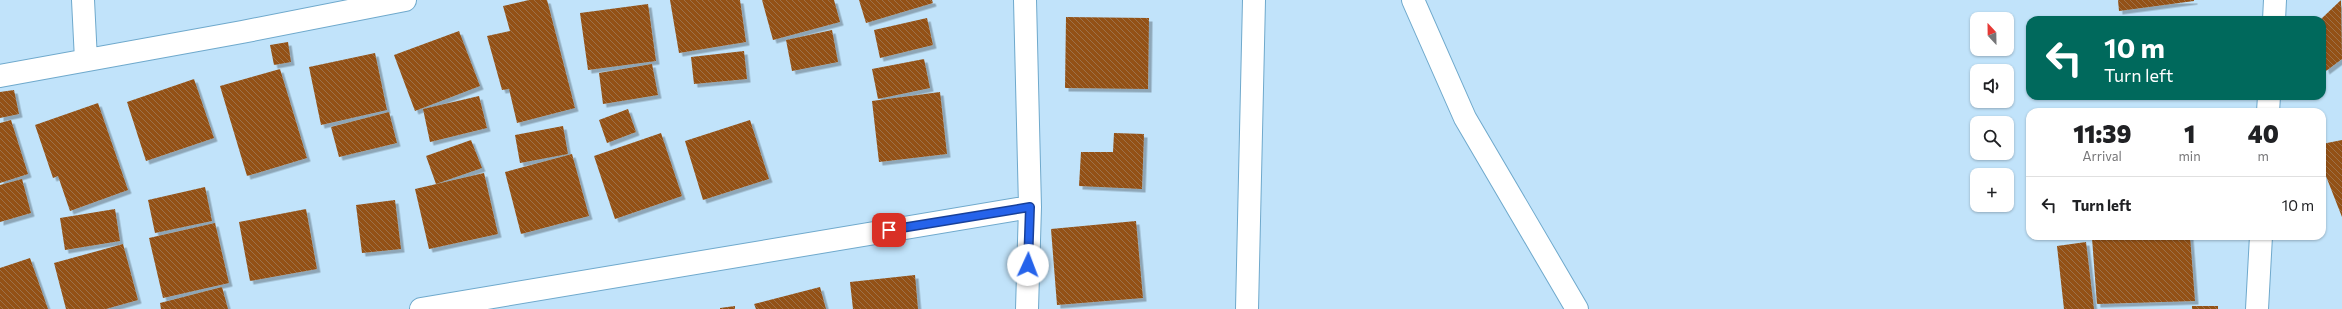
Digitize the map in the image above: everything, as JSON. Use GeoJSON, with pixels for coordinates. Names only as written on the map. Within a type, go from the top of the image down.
{"type":"FeatureCollection","features":[{"type":"Feature","properties":{"kind":"street"},"geometry":{"type":"LineString","coordinates":[[83,0],[86,60]]}},
{"type":"Feature","properties":{"kind":"street"},"geometry":{"type":"LineString","coordinates":[[0,76],[405,0]]}},
{"type":"Feature","properties":{"kind":"street"},"geometry":{"type":"LineString","coordinates":[[1025,0],[1030,207],[1027,309]]}},
{"type":"Feature","properties":{"kind":"street"},"geometry":{"type":"LineString","coordinates":[[1247,309],[1254,0]]}},
{"type":"Feature","properties":{"kind":"street"},"geometry":{"type":"LineString","coordinates":[[1413,0],[1465,118],[1577,309]]}},
{"type":"Feature","properties":{"kind":"street"},"geometry":{"type":"LineString","coordinates":[[2274,16],[2275,0]]}},
{"type":"Feature","properties":{"kind":"street"},"geometry":{"type":"LineString","coordinates":[[421,309],[1030,207]]}},
{"type":"Feature","properties":{"kind":"street"},"geometry":{"type":"LineString","coordinates":[[2257,309],[2261,240]]}},
{"type":"Feature","properties":{"kind":"building"},"geometry":{"type":"Polygon","coordinates":[[[529,0],[547,0],[575,108],[517,123],[509,89],[502,90],[487,36],[510,31],[503,6],[529,0]]]}},
{"type":"Feature","properties":{"kind":"building"},"geometry":{"type":"Polygon","coordinates":[[[670,0],[740,0],[746,42],[679,53],[670,0]]]}},
{"type":"Feature","properties":{"kind":"building"},"geometry":{"type":"Polygon","coordinates":[[[762,0],[834,0],[840,22],[773,40],[762,0]]]}},
{"type":"Feature","properties":{"kind":"building"},"geometry":{"type":"Polygon","coordinates":[[[859,0],[932,0],[933,3],[866,23],[859,0]]]}},
{"type":"Feature","properties":{"kind":"building"},"geometry":{"type":"Polygon","coordinates":[[[2118,0],[2194,0],[2194,1],[2119,11],[2118,0]]]}},
{"type":"Feature","properties":{"kind":"building"},"geometry":{"type":"Polygon","coordinates":[[[2341,0],[2342,59],[2326,71],[2326,16],[2324,16],[2341,0]]]}},
{"type":"Feature","properties":{"kind":"building"},"geometry":{"type":"Polygon","coordinates":[[[648,4],[656,61],[588,70],[580,13],[648,4]]]}},
{"type":"Feature","properties":{"kind":"building"},"geometry":{"type":"Polygon","coordinates":[[[1066,17],[1149,18],[1148,89],[1065,88],[1066,17]]]}},
{"type":"Feature","properties":{"kind":"building"},"geometry":{"type":"Polygon","coordinates":[[[927,18],[933,45],[880,58],[874,30],[927,18]]]}},
{"type":"Feature","properties":{"kind":"building"},"geometry":{"type":"Polygon","coordinates":[[[832,30],[838,62],[792,71],[786,40],[832,30]]]}},
{"type":"Feature","properties":{"kind":"building"},"geometry":{"type":"Polygon","coordinates":[[[459,31],[480,86],[415,111],[394,55],[459,31]]]}},
{"type":"Feature","properties":{"kind":"building"},"geometry":{"type":"Polygon","coordinates":[[[288,42],[291,62],[274,65],[270,45],[288,42]]]}},
{"type":"Feature","properties":{"kind":"building"},"geometry":{"type":"Polygon","coordinates":[[[744,51],[747,79],[694,84],[691,57],[744,51]]]}},
{"type":"Feature","properties":{"kind":"building"},"geometry":{"type":"Polygon","coordinates":[[[375,53],[387,110],[321,125],[309,67],[375,53]]]}},
{"type":"Feature","properties":{"kind":"building"},"geometry":{"type":"Polygon","coordinates":[[[924,59],[930,88],[878,99],[872,69],[924,59]]]}},
{"type":"Feature","properties":{"kind":"building"},"geometry":{"type":"Polygon","coordinates":[[[652,64],[658,95],[603,104],[599,73],[652,64]]]}},
{"type":"Feature","properties":{"kind":"building"},"geometry":{"type":"Polygon","coordinates":[[[280,69],[307,158],[247,176],[220,86],[280,69]]]}},
{"type":"Feature","properties":{"kind":"building"},"geometry":{"type":"Polygon","coordinates":[[[194,79],[214,138],[146,161],[127,102],[194,79]]]}},
{"type":"Feature","properties":{"kind":"building"},"geometry":{"type":"Polygon","coordinates":[[[14,90],[19,114],[0,118],[0,92],[14,90]]]}},
{"type":"Feature","properties":{"kind":"building"},"geometry":{"type":"Polygon","coordinates":[[[940,92],[947,154],[879,162],[872,101],[940,92]]]}},
{"type":"Feature","properties":{"kind":"building"},"geometry":{"type":"Polygon","coordinates":[[[479,96],[487,128],[430,142],[423,109],[479,96]]]}},
{"type":"Feature","properties":{"kind":"building"},"geometry":{"type":"Polygon","coordinates":[[[98,103],[128,190],[70,211],[58,176],[53,178],[35,125],[98,103]]]}},
{"type":"Feature","properties":{"kind":"building"},"geometry":{"type":"Polygon","coordinates":[[[628,109],[636,132],[607,143],[599,120],[628,109]]]}},
{"type":"Feature","properties":{"kind":"building"},"geometry":{"type":"Polygon","coordinates":[[[389,112],[397,143],[339,157],[331,127],[389,112]]]}},
{"type":"Feature","properties":{"kind":"building"},"geometry":{"type":"Polygon","coordinates":[[[11,120],[28,174],[0,183],[0,123],[11,120]]]}},
{"type":"Feature","properties":{"kind":"building"},"geometry":{"type":"Polygon","coordinates":[[[750,120],[769,179],[703,200],[685,141],[750,120]]]}},
{"type":"Feature","properties":{"kind":"building"},"geometry":{"type":"Polygon","coordinates":[[[563,126],[568,154],[520,163],[515,135],[563,126]]]}},
{"type":"Feature","properties":{"kind":"building"},"geometry":{"type":"Polygon","coordinates":[[[661,133],[682,196],[615,219],[594,156],[661,133]]]}},
{"type":"Feature","properties":{"kind":"building"},"geometry":{"type":"Polygon","coordinates":[[[1114,133],[1144,134],[1142,189],[1079,186],[1081,152],[1113,152],[1114,133]]]}},
{"type":"Feature","properties":{"kind":"building"},"geometry":{"type":"Polygon","coordinates":[[[471,140],[482,168],[436,184],[426,156],[471,140]]]}},
{"type":"Feature","properties":{"kind":"building"},"geometry":{"type":"Polygon","coordinates":[[[2342,140],[2342,217],[2326,176],[2326,143],[2342,140]]]}},
{"type":"Feature","properties":{"kind":"building"},"geometry":{"type":"Polygon","coordinates":[[[572,154],[589,216],[521,234],[505,172],[572,154]]]}},
{"type":"Feature","properties":{"kind":"building"},"geometry":{"type":"Polygon","coordinates":[[[484,173],[498,234],[429,249],[415,189],[484,173]]]}},
{"type":"Feature","properties":{"kind":"building"},"geometry":{"type":"Polygon","coordinates":[[[22,179],[31,213],[0,222],[0,185],[22,179]]]}},
{"type":"Feature","properties":{"kind":"building"},"geometry":{"type":"Polygon","coordinates":[[[205,187],[212,221],[155,233],[148,200],[205,187]]]}},
{"type":"Feature","properties":{"kind":"building"},"geometry":{"type":"Polygon","coordinates":[[[395,200],[401,249],[362,253],[356,205],[395,200]]]}},
{"type":"Feature","properties":{"kind":"building"},"geometry":{"type":"Polygon","coordinates":[[[115,209],[120,241],[65,250],[60,218],[115,209]]]}},
{"type":"Feature","properties":{"kind":"building"},"geometry":{"type":"Polygon","coordinates":[[[306,209],[317,269],[250,281],[239,222],[306,209]]]}},
{"type":"Feature","properties":{"kind":"building"},"geometry":{"type":"Polygon","coordinates":[[[1136,221],[1143,298],[1057,305],[1051,229],[1136,221]]]}},
{"type":"Feature","properties":{"kind":"building"},"geometry":{"type":"Polygon","coordinates":[[[215,223],[229,283],[163,298],[149,238],[215,223]]]}},
{"type":"Feature","properties":{"kind":"building"},"geometry":{"type":"Polygon","coordinates":[[[2092,240],[2190,240],[2195,301],[2097,304],[2092,240]]]}},
{"type":"Feature","properties":{"kind":"building"},"geometry":{"type":"Polygon","coordinates":[[[2086,242],[2094,309],[2064,309],[2057,246],[2086,242]]]}},
{"type":"Feature","properties":{"kind":"building"},"geometry":{"type":"Polygon","coordinates":[[[123,244],[138,300],[106,309],[66,309],[54,263],[123,244]]]}},
{"type":"Feature","properties":{"kind":"building"},"geometry":{"type":"Polygon","coordinates":[[[30,258],[48,309],[0,309],[0,268],[30,258]]]}},
{"type":"Feature","properties":{"kind":"building"},"geometry":{"type":"Polygon","coordinates":[[[915,275],[918,309],[853,309],[850,282],[915,275]]]}},
{"type":"Feature","properties":{"kind":"building"},"geometry":{"type":"Polygon","coordinates":[[[222,287],[228,309],[161,309],[160,303],[222,287]]]}},
{"type":"Feature","properties":{"kind":"building"},"geometry":{"type":"Polygon","coordinates":[[[820,287],[826,309],[756,309],[754,304],[820,287]]]}},
{"type":"Feature","properties":{"kind":"building"},"geometry":{"type":"Polygon","coordinates":[[[735,306],[735,309],[720,309],[720,308],[735,306]]]}},
{"type":"Feature","properties":{"kind":"building"},"geometry":{"type":"Polygon","coordinates":[[[2192,306],[2218,306],[2218,309],[2192,309],[2192,306]]]}},
{"type":"Feature","properties":{"kind":"route"},"geometry":{"type":"LineString","coordinates":[[889,230],[1030,207],[1028,265]]}}]}
